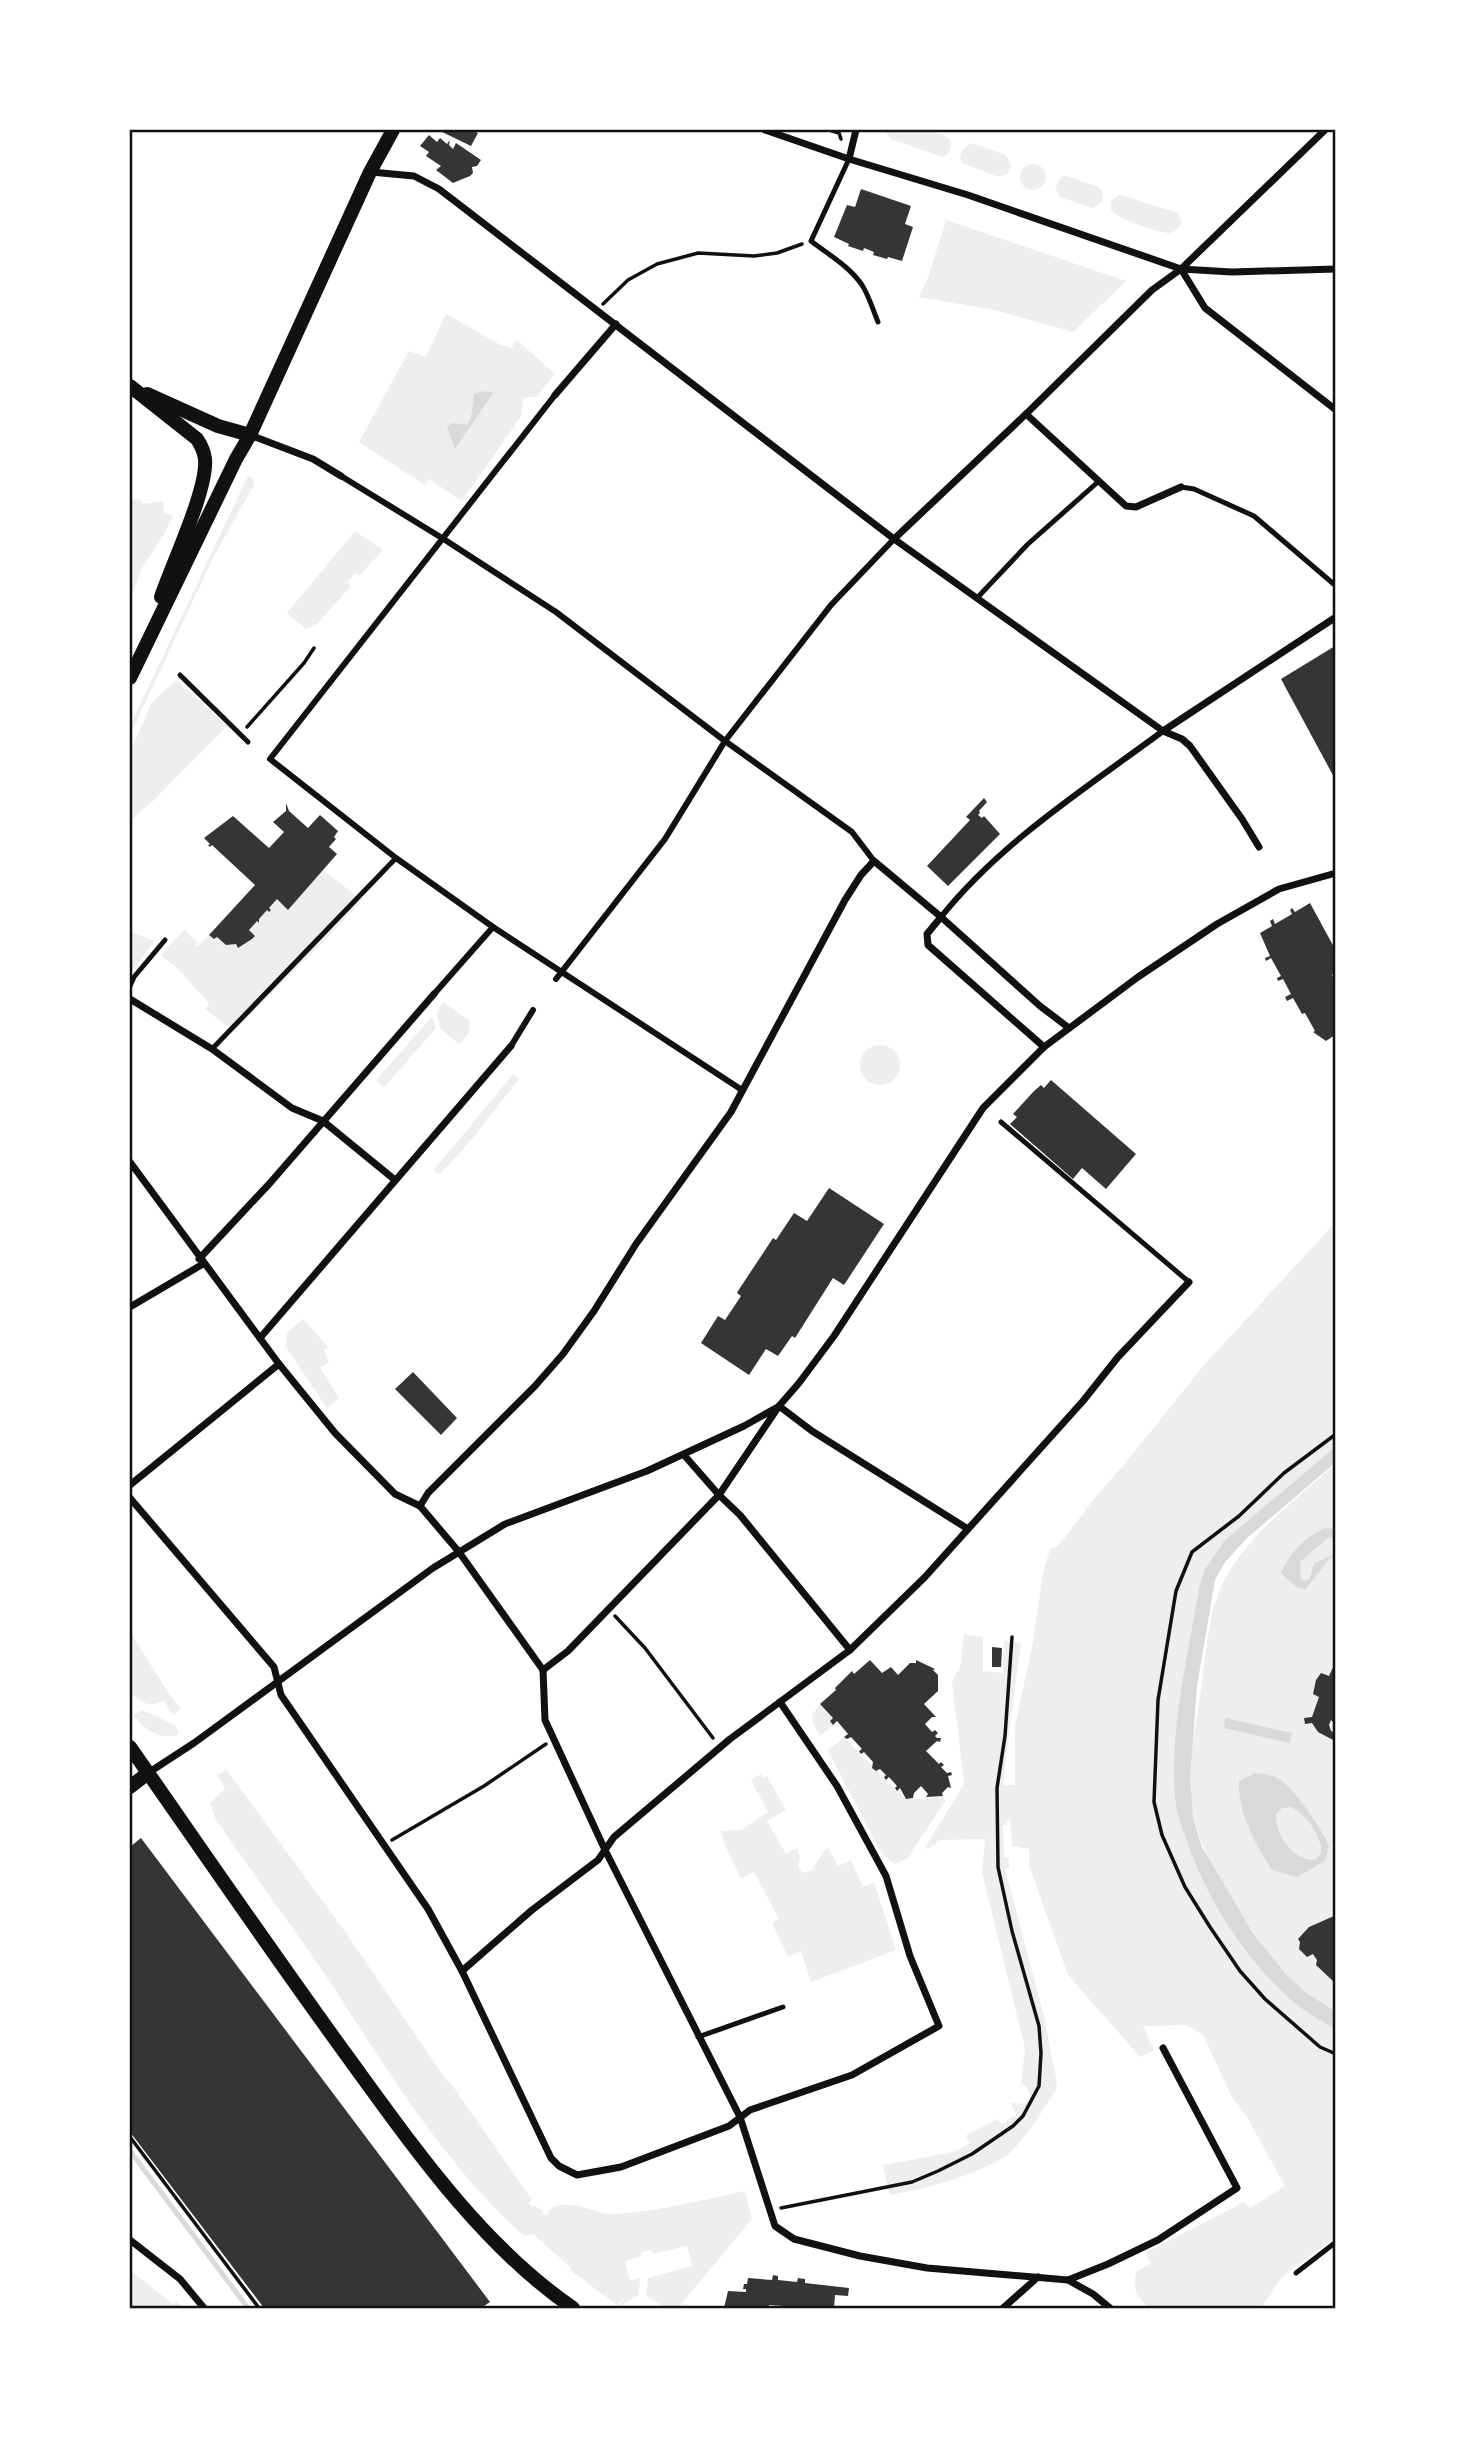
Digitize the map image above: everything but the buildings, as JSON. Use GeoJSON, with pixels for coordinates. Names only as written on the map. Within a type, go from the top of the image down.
{"type":"FeatureCollection","features":[{"type":"Feature","properties":{"kind":"main road"},"geometry":{"type":"LineString","coordinates":[[130,678],[250,435],[370,172],[393,130]]}},
{"type":"Feature","properties":{"kind":"main road"},"geometry":{"type":"LineString","coordinates":[[130,386],[218,426],[250,435]]}},
{"type":"Feature","properties":{"kind":"main road"},"geometry":{"type":"LineString","coordinates":[[130,386],[197,439],[203,448],[206,461],[200,492],[144,648]]}},
{"type":"Feature","properties":{"kind":"main road"},"geometry":{"type":"LineString","coordinates":[[130,1747],[416,2151],[481,2226],[533,2277],[573,2308]]}},
{"type":"Feature","properties":{"kind":"main road"},"geometry":{"type":"LineString","coordinates":[[130,1787],[148,1773]]}},
{"type":"Feature","properties":{"kind":"street"},"geometry":{"type":"LineString","coordinates":[[765,130],[968,195],[1181,269],[1232,272],[1335,269]]}},
{"type":"Feature","properties":{"kind":"street"},"geometry":{"type":"LineString","coordinates":[[849,159],[856,130]]}},
{"type":"Feature","properties":{"kind":"street"},"geometry":{"type":"LineString","coordinates":[[559,976],[665,839],[725,741],[831,605],[894,539],[1027,414],[1152,290],[1181,269],[1325,130]]}},
{"type":"Feature","properties":{"kind":"street"},"geometry":{"type":"LineString","coordinates":[[370,172],[414,176],[439,189],[894,539],[1163,731],[1182,738],[1242,819],[1259,847]]}},
{"type":"Feature","properties":{"kind":"street"},"geometry":{"type":"LineString","coordinates":[[1181,269],[1205,308],[1335,410]]}},
{"type":"Feature","properties":{"kind":"street"},"geometry":{"type":"LineString","coordinates":[[616,324],[555,395],[267,757],[396,858],[559,976],[742,1090]]}},
{"type":"Feature","properties":{"kind":"street"},"geometry":{"type":"LineString","coordinates":[[1027,414],[1126,506],[1131,508],[1181,487]]}},
{"type":"Feature","properties":{"kind":"street"},"geometry":{"type":"LineString","coordinates":[[250,435],[313,459],[556,612],[725,741],[852,832],[874,861],[1040,1006],[1069,1028]]}},
{"type":"Feature","properties":{"kind":"street"},"geometry":{"type":"LineString","coordinates":[[1044,1047],[928,945],[927,934],[959,894],[1027,833],[1163,731],[1335,617]]}},
{"type":"Feature","properties":{"kind":"street"},"geometry":{"type":"LineString","coordinates":[[420,1506],[428,1493],[535,1386],[563,1354],[594,1311],[636,1244],[731,1112],[845,900],[874,861]]}},
{"type":"Feature","properties":{"kind":"street"},"geometry":{"type":"LineString","coordinates":[[543,1670],[568,1651],[719,1495],[779,1406],[834,1336],[982,1108],[1044,1047],[1138,977],[1217,925],[1279,889],[1335,873]]}},
{"type":"Feature","properties":{"kind":"street"},"geometry":{"type":"LineString","coordinates":[[130,1307],[201,1261],[493,928]]}},
{"type":"Feature","properties":{"kind":"street"},"geometry":{"type":"LineString","coordinates":[[130,999],[212,1049],[292,1108],[323,1121],[395,1180]]}},
{"type":"Feature","properties":{"kind":"street"},"geometry":{"type":"LineString","coordinates":[[260,1338],[511,1046],[533,1010]]}},
{"type":"Feature","properties":{"kind":"street"},"geometry":{"type":"LineString","coordinates":[[130,1162],[201,1261],[335,1433],[395,1494],[420,1506],[459,1552],[543,1670],[543,1712],[553,1739],[605,1850],[740,2117],[775,2226],[794,2239],[860,2256],[927,2268],[1068,2280],[1093,2294],[1110,2308]]}},
{"type":"Feature","properties":{"kind":"street"},"geometry":{"type":"LineString","coordinates":[[462,1970],[532,1910],[598,1860],[614,1837],[720,1748],[850,1650],[925,1577],[1127,1348],[1189,1282]]}},
{"type":"Feature","properties":{"kind":"street"},"geometry":{"type":"LineString","coordinates":[[130,1485],[279,1364]]}},
{"type":"Feature","properties":{"kind":"street"},"geometry":{"type":"LineString","coordinates":[[148,1773],[459,1552],[505,1524],[647,1472],[761,1418],[779,1406]]}},
{"type":"Feature","properties":{"kind":"street"},"geometry":{"type":"LineString","coordinates":[[779,1406],[812,1431],[968,1529]]}},
{"type":"Feature","properties":{"kind":"street"},"geometry":{"type":"LineString","coordinates":[[684,1455],[740,1515],[850,1650]]}},
{"type":"Feature","properties":{"kind":"street"},"geometry":{"type":"LineString","coordinates":[[130,1498],[274,1667],[281,1695],[428,1909],[462,1970],[551,2158],[559,2166],[578,2175],[621,2167],[729,2126],[750,2110],[852,2075],[939,2026],[910,1956],[886,1876],[837,1786],[780,1702]]}},
{"type":"Feature","properties":{"kind":"street"},"geometry":{"type":"LineString","coordinates":[[1068,2280],[1158,2240],[1237,2188],[1163,2048]]}},
{"type":"Feature","properties":{"kind":"street"},"geometry":{"type":"LineString","coordinates":[[130,2240],[180,2279],[204,2308]]}},
{"type":"Feature","properties":{"kind":"street"},"geometry":{"type":"LineString","coordinates":[[1003,2308],[1038,2277]]}},
{"type":"Feature","properties":{"kind":"lane"},"geometry":{"type":"LineString","coordinates":[[849,159],[811,241],[842,263],[856,277],[864,288],[878,322]]}},
{"type":"Feature","properties":{"kind":"lane"},"geometry":{"type":"LineString","coordinates":[[978,598],[1028,544],[1099,481]]}},
{"type":"Feature","properties":{"kind":"lane"},"geometry":{"type":"LineString","coordinates":[[1181,487],[1194,489],[1254,516],[1335,586]]}},
{"type":"Feature","properties":{"kind":"lane"},"geometry":{"type":"LineString","coordinates":[[180,675],[248,742]]}},
{"type":"Feature","properties":{"kind":"lane"},"geometry":{"type":"LineString","coordinates":[[212,1049],[396,858]]}},
{"type":"Feature","properties":{"kind":"lane"},"geometry":{"type":"LineString","coordinates":[[130,986],[134,976],[165,940]]}},
{"type":"Feature","properties":{"kind":"lane"},"geometry":{"type":"LineString","coordinates":[[1001,1122],[1189,1282]]}},
{"type":"Feature","properties":{"kind":"lane"},"geometry":{"type":"LineString","coordinates":[[698,2037],[783,2007]]}},
{"type":"Feature","properties":{"kind":"lane"},"geometry":{"type":"LineString","coordinates":[[1296,2273],[1335,2242]]}},
{"type":"Feature","properties":{"kind":"path"},"geometry":{"type":"LineString","coordinates":[[598,310],[628,281],[657,264],[698,253],[754,256],[777,253],[811,241]]}},
{"type":"Feature","properties":{"kind":"path"},"geometry":{"type":"LineString","coordinates":[[240,735],[304,663],[314,648]]}},
{"type":"Feature","properties":{"kind":"path"},"geometry":{"type":"LineString","coordinates":[[1335,1434],[1284,1473],[1239,1516],[1192,1552],[1176,1591],[1158,1700],[1154,1802],[1163,1835],[1185,1886],[1240,1970],[1265,1999],[1320,2047],[1335,2054]]}},
{"type":"Feature","properties":{"kind":"path"},"geometry":{"type":"LineString","coordinates":[[608,1610],[645,1648],[720,1748]]}},
{"type":"Feature","properties":{"kind":"path"},"geometry":{"type":"LineString","coordinates":[[781,2208],[912,2182],[938,2171],[972,2154],[1013,2126],[1023,2116],[1039,2086],[1039,2026],[1012,1931],[998,1867],[997,1788],[1005,1736],[1012,1637]]}},
{"type":"Feature","properties":{"kind":"path"},"geometry":{"type":"LineString","coordinates":[[383,1846],[484,1786],[553,1739]]}},
{"type":"Feature","properties":{"kind":"path"},"geometry":{"type":"LineString","coordinates":[[130,2137],[259,2308]]}},
{"type":"Feature","properties":{"kind":"shaded area"},"geometry":{"type":"Polygon","coordinates":[[[884,130],[929,130],[949,138],[950,149],[943,157],[891,139],[884,130]]]}},
{"type":"Feature","properties":{"kind":"shaded area"},"geometry":{"type":"Polygon","coordinates":[[[972,143],[1006,155],[1011,165],[1008,173],[996,176],[962,163],[962,150],[972,143]]]}},
{"type":"Feature","properties":{"kind":"shaded area"},"geometry":{"type":"Polygon","coordinates":[[[1033,164],[1042,168],[1046,177],[1042,186],[1033,190],[1024,186],[1020,177],[1024,168],[1033,164]]]}},
{"type":"Feature","properties":{"kind":"shaded area"},"geometry":{"type":"Polygon","coordinates":[[[1062,176],[1098,187],[1103,192],[1102,201],[1093,208],[1060,197],[1055,187],[1062,176]]]}},
{"type":"Feature","properties":{"kind":"shaded area"},"geometry":{"type":"Polygon","coordinates":[[[1121,195],[1178,213],[1182,223],[1177,230],[1169,233],[1129,221],[1111,210],[1111,202],[1121,195]]]}},
{"type":"Feature","properties":{"kind":"shaded area"},"geometry":{"type":"Polygon","coordinates":[[[946,220],[1126,281],[1073,332],[995,310],[919,297],[928,278],[946,220]]]}},
{"type":"Feature","properties":{"kind":"shaded area"},"geometry":{"type":"Polygon","coordinates":[[[446,314],[499,344],[511,348],[517,340],[555,374],[536,397],[523,400],[522,415],[462,501],[429,479],[425,485],[359,442],[409,351],[426,357],[446,314]]]}},
{"type":"Feature","properties":{"kind":"shaded area"},"geometry":{"type":"Polygon","coordinates":[[[485,391],[493,393],[455,449],[447,427],[452,423],[467,425],[471,417],[474,394],[485,391]]]}},
{"type":"Feature","properties":{"kind":"shaded area"},"geometry":{"type":"Polygon","coordinates":[[[248,476],[254,480],[254,485],[214,556],[130,735],[130,726],[248,476]]]}},
{"type":"Feature","properties":{"kind":"shaded area"},"geometry":{"type":"Polygon","coordinates":[[[140,499],[142,504],[163,501],[164,513],[173,516],[142,568],[130,599],[130,500],[140,499]]]}},
{"type":"Feature","properties":{"kind":"shaded area"},"geometry":{"type":"Polygon","coordinates":[[[355,531],[383,550],[359,576],[355,573],[347,582],[351,586],[316,625],[306,629],[287,613],[355,531]]]}},
{"type":"Feature","properties":{"kind":"shaded area"},"geometry":{"type":"Polygon","coordinates":[[[176,680],[227,726],[130,821],[130,752],[152,702],[176,680]]]}},
{"type":"Feature","properties":{"kind":"shaded area"},"geometry":{"type":"Polygon","coordinates":[[[323,870],[362,900],[237,1028],[227,1026],[205,1009],[209,1003],[176,967],[161,955],[184,930],[197,942],[197,947],[209,935],[224,943],[223,948],[226,944],[236,944],[238,948],[255,937],[249,930],[257,921],[260,923],[259,919],[267,910],[270,911],[269,908],[277,899],[288,910],[323,870]]]}},
{"type":"Feature","properties":{"kind":"shaded area"},"geometry":{"type":"Polygon","coordinates":[[[130,932],[155,941],[130,973],[130,932]]]}},
{"type":"Feature","properties":{"kind":"shaded area"},"geometry":{"type":"Polygon","coordinates":[[[443,1002],[470,1021],[469,1033],[459,1044],[440,1028],[437,1013],[443,1002]]]}},
{"type":"Feature","properties":{"kind":"shaded area"},"geometry":{"type":"Polygon","coordinates":[[[432,1017],[436,1028],[384,1087],[376,1080],[432,1017]]]}},
{"type":"Feature","properties":{"kind":"shaded area"},"geometry":{"type":"Polygon","coordinates":[[[880,1045],[888,1046],[894,1051],[899,1057],[899,1073],[894,1079],[888,1084],[880,1085],[872,1084],[866,1079],[861,1073],[860,1065],[861,1057],[866,1051],[872,1046],[880,1045]]]}},
{"type":"Feature","properties":{"kind":"shaded area"},"geometry":{"type":"Polygon","coordinates":[[[513,1074],[519,1079],[473,1138],[438,1174],[434,1170],[513,1074]]]}},
{"type":"Feature","properties":{"kind":"shaded area"},"geometry":{"type":"Polygon","coordinates":[[[1335,1223],[1335,1447],[1225,1540],[1180,1709],[1175,1773],[1176,1808],[1249,1953],[1296,2004],[1335,2029],[1335,2238],[1298,2263],[1279,2281],[1261,2308],[1149,2308],[1135,2288],[1136,2272],[1153,2262],[1150,2262],[1145,2253],[1244,2202],[1250,2208],[1285,2186],[1248,2119],[1232,2097],[1203,2035],[1187,2025],[1143,2026],[1154,2050],[1140,2057],[1068,1975],[1029,1865],[1029,1849],[1012,1846],[1010,1820],[1001,1820],[1007,1821],[1007,1825],[1003,1825],[1004,1857],[1009,1858],[1009,1868],[1005,1869],[1044,2016],[1057,2083],[1056,2090],[1027,2133],[1007,2155],[965,2175],[890,2195],[883,2165],[954,2152],[970,2143],[965,2136],[998,2119],[1001,2124],[1016,2115],[1011,2103],[1025,2104],[1030,2096],[1027,2087],[1021,2083],[1025,2048],[982,1872],[985,1839],[941,1840],[924,1849],[964,1784],[952,1682],[960,1667],[964,1634],[983,1637],[983,1671],[1003,1673],[1004,1641],[1021,1643],[1003,1785],[1015,1785],[1015,1725],[1033,1642],[1043,1573],[1050,1549],[1058,1546],[1064,1539],[1205,1364],[1335,1223]]]}},
{"type":"Feature","properties":{"kind":"shaded area"},"geometry":{"type":"Polygon","coordinates":[[[303,1319],[328,1347],[324,1350],[329,1362],[320,1368],[339,1398],[327,1408],[285,1346],[287,1333],[303,1319]]]}},
{"type":"Feature","properties":{"kind":"shaded area"},"geometry":{"type":"Polygon","coordinates":[[[1335,1447],[1335,1463],[1247,1538],[1225,1562],[1215,1580],[1197,1686],[1190,1778],[1193,1818],[1202,1847],[1254,1935],[1286,1974],[1305,1992],[1335,2011],[1335,2029],[1300,2007],[1277,1986],[1229,1927],[1204,1883],[1185,1836],[1177,1810],[1174,1778],[1180,1694],[1205,1569],[1225,1540],[1335,1447]]]}},
{"type":"Feature","properties":{"kind":"shaded area"},"geometry":{"type":"Polygon","coordinates":[[[1335,1465],[1335,2011],[1291,1979],[1270,1957],[1240,1915],[1212,1867],[1202,1842],[1194,1819],[1189,1784],[1209,1629],[1219,1591],[1247,1547],[1290,1504],[1335,1465]]]}},
{"type":"Feature","properties":{"kind":"shaded area"},"geometry":{"type":"Polygon","coordinates":[[[1325,1528],[1335,1529],[1335,1540],[1329,1537],[1300,1562],[1301,1579],[1306,1581],[1310,1578],[1314,1563],[1335,1556],[1329,1559],[1305,1590],[1296,1587],[1281,1573],[1299,1546],[1325,1528]]]}},
{"type":"Feature","properties":{"kind":"shaded area"},"geometry":{"type":"Polygon","coordinates":[[[130,1632],[181,1709],[173,1715],[164,1701],[146,1703],[130,1692],[130,1632]]]}},
{"type":"Feature","properties":{"kind":"shaded area"},"geometry":{"type":"Polygon","coordinates":[[[820,1704],[833,1718],[833,1725],[820,1736],[812,1715],[820,1704]]]}},
{"type":"Feature","properties":{"kind":"shaded area"},"geometry":{"type":"Polygon","coordinates":[[[142,1710],[175,1725],[179,1734],[165,1736],[153,1733],[133,1715],[142,1710]]]}},
{"type":"Feature","properties":{"kind":"shaded area"},"geometry":{"type":"Polygon","coordinates":[[[1225,1718],[1292,1733],[1290,1743],[1224,1728],[1225,1718]]]}},
{"type":"Feature","properties":{"kind":"shaded area"},"geometry":{"type":"Polygon","coordinates":[[[844,1737],[905,1798],[943,1797],[946,1800],[907,1859],[895,1864],[882,1854],[828,1751],[844,1737]]]}},
{"type":"Feature","properties":{"kind":"shaded area"},"geometry":{"type":"Polygon","coordinates":[[[226,1769],[346,1933],[532,2200],[529,2203],[532,2207],[543,2211],[543,2215],[548,2215],[549,2210],[564,2204],[608,2214],[632,2213],[745,2191],[752,2219],[678,2308],[667,2308],[646,2296],[648,2278],[692,2266],[687,2246],[653,2254],[651,2250],[642,2252],[642,2256],[625,2261],[630,2280],[640,2278],[639,2295],[618,2307],[626,2296],[617,2305],[570,2270],[571,2268],[533,2234],[524,2236],[468,2178],[418,2114],[215,1818],[210,1803],[225,1788],[217,1776],[226,1769]]]}},
{"type":"Feature","properties":{"kind":"shaded area"},"geometry":{"type":"Polygon","coordinates":[[[1258,1773],[1282,1781],[1295,1794],[1326,1839],[1329,1846],[1325,1861],[1297,1877],[1272,1870],[1245,1817],[1239,1781],[1258,1773]],[[1291,1807],[1282,1808],[1276,1814],[1278,1830],[1292,1851],[1299,1856],[1315,1860],[1321,1854],[1319,1840],[1297,1810],[1291,1807]]]}},
{"type":"Feature","properties":{"kind":"shaded area"},"geometry":{"type":"Polygon","coordinates":[[[761,1774],[764,1778],[767,1776],[786,1810],[767,1821],[786,1854],[797,1848],[800,1858],[798,1867],[803,1873],[812,1870],[828,1848],[838,1866],[851,1860],[863,1887],[874,1882],[896,1950],[811,1982],[801,1951],[788,1957],[772,1923],[779,1919],[754,1872],[741,1879],[721,1831],[741,1830],[768,1812],[751,1780],[761,1774]]]}},
{"type":"Feature","properties":{"kind":"shaded area"},"geometry":{"type":"Polygon","coordinates":[[[130,2270],[173,2304],[176,2301],[183,2308],[130,2308],[130,2270]]]}},
{"type":"Feature","properties":{"kind":"waterway"},"geometry":{"type":"LineString","coordinates":[[130,2151],[248,2308]]}}]}
